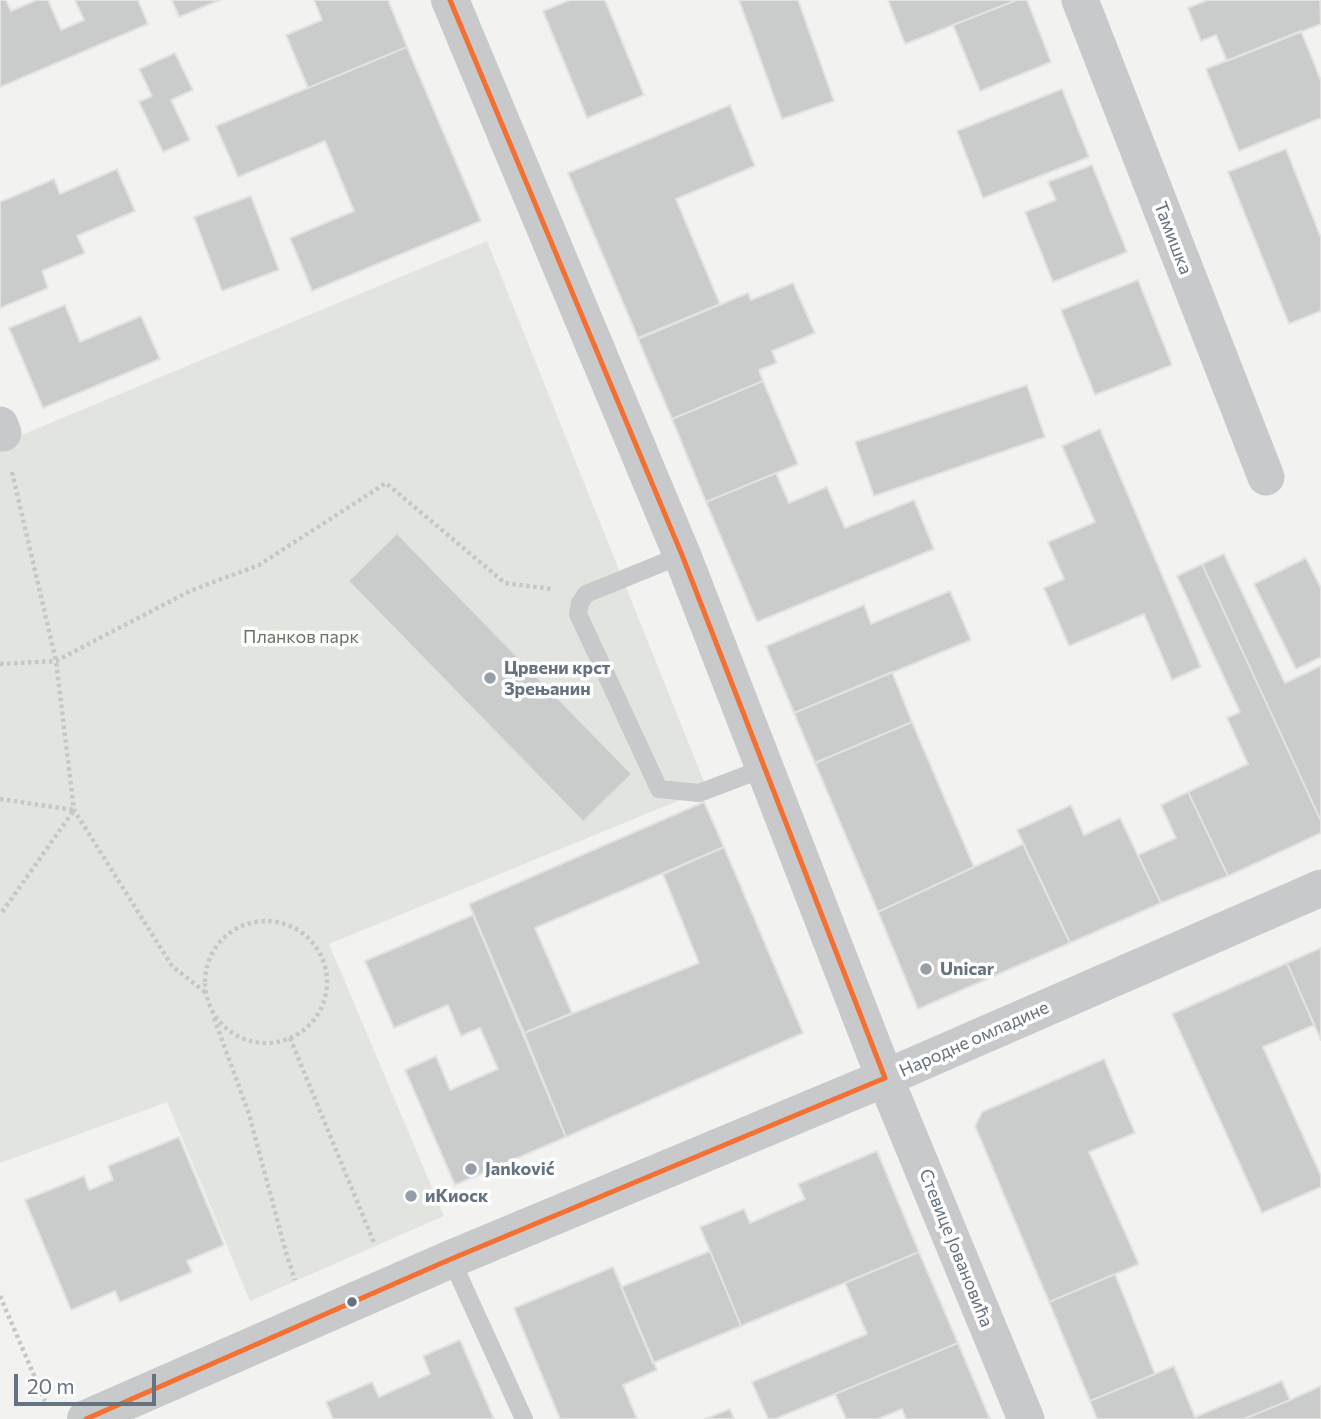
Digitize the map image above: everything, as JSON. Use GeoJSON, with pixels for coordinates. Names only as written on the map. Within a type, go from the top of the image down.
{"type":"FeatureCollection","features":[{"type":"Feature","properties":{"kind":"street"},"geometry":{"type":"LineString","coordinates":[[450,0],[682,555],[886,1078]]}},
{"type":"Feature","properties":{"kind":"street","name":"Тамишка"},"geometry":{"type":"LineString","coordinates":[[1080,0],[1266,477]]}},
{"type":"Feature","properties":{"kind":"street","name":"Народне омладине"},"geometry":{"type":"LineString","coordinates":[[86,1419],[451,1259],[886,1078],[1321,888]]}},
{"type":"Feature","properties":{"kind":"street","name":"Стевице Јовановића"},"geometry":{"type":"LineString","coordinates":[[886,1078],[1026,1419]]}},
{"type":"Feature","properties":{"kind":"lane"},"geometry":{"type":"LineString","coordinates":[[682,555],[586,594],[580,603],[578,614],[659,789],[699,793],[765,768]]}},
{"type":"Feature","properties":{"kind":"lane"},"geometry":{"type":"LineString","coordinates":[[451,1259],[524,1419]]}},
{"type":"Feature","properties":{"kind":"path"},"geometry":{"type":"LineString","coordinates":[[2,429],[56,661],[74,810],[172,966],[205,992]]}},
{"type":"Feature","properties":{"kind":"path"},"geometry":{"type":"LineString","coordinates":[[0,664],[56,661],[190,591],[259,565],[386,483],[505,583],[586,594]]}},
{"type":"Feature","properties":{"kind":"path"},"geometry":{"type":"LineString","coordinates":[[0,799],[74,810]]}},
{"type":"Feature","properties":{"kind":"path"},"geometry":{"type":"LineString","coordinates":[[0,915],[74,810]]}},
{"type":"Feature","properties":{"kind":"path"},"geometry":{"type":"LineString","coordinates":[[211,1010],[223,1027],[240,1037],[259,1043],[279,1042],[298,1035],[313,1022],[323,1006],[328,986],[326,964],[317,946],[302,931],[283,922],[262,920],[242,924],[225,936],[212,952],[205,971],[205,992],[211,1010],[249,1114],[285,1250],[309,1321]]}},
{"type":"Feature","properties":{"kind":"path"},"geometry":{"type":"LineString","coordinates":[[290,1038],[391,1285]]}},
{"type":"Feature","properties":{"kind":"path"},"geometry":{"type":"LineString","coordinates":[[0,1296],[48,1406]]}},
{"type":"Feature","properties":{"kind":"green space","name":"Планков парк"},"geometry":{"type":"Polygon","coordinates":[[[487,241],[707,789],[329,944],[444,1216],[250,1301],[167,1102],[0,1163],[0,444],[487,241]]]}},
{"type":"Feature","properties":{"kind":"building"},"geometry":{"type":"Polygon","coordinates":[[[0,0],[6,0],[11,11],[37,0],[48,0],[61,30],[84,20],[75,0],[138,0],[148,24],[0,87],[0,0]]]}},
{"type":"Feature","properties":{"kind":"building"},"geometry":{"type":"Polygon","coordinates":[[[172,0],[220,0],[179,17],[172,0]]]}},
{"type":"Feature","properties":{"kind":"building"},"geometry":{"type":"Polygon","coordinates":[[[314,0],[388,0],[407,47],[308,88],[286,35],[322,20],[314,0]]]}},
{"type":"Feature","properties":{"kind":"building"},"geometry":{"type":"Polygon","coordinates":[[[570,0],[605,0],[644,95],[587,118],[543,11],[570,0]]]}},
{"type":"Feature","properties":{"kind":"building"},"geometry":{"type":"Polygon","coordinates":[[[739,0],[798,0],[834,101],[782,119],[739,0]]]}},
{"type":"Feature","properties":{"kind":"building"},"geometry":{"type":"Polygon","coordinates":[[[888,0],[1017,0],[905,44],[888,0]]]}},
{"type":"Feature","properties":{"kind":"building"},"geometry":{"type":"Polygon","coordinates":[[[1017,0],[1027,0],[1051,62],[980,91],[953,25],[1017,0]]]}},
{"type":"Feature","properties":{"kind":"building"},"geometry":{"type":"Polygon","coordinates":[[[1208,0],[1320,0],[1321,24],[1227,61],[1216,35],[1201,41],[1188,8],[1208,0]]]}},
{"type":"Feature","properties":{"kind":"building"},"geometry":{"type":"Polygon","coordinates":[[[1301,31],[1321,81],[1321,118],[1239,151],[1206,69],[1301,31]]]}},
{"type":"Feature","properties":{"kind":"building"},"geometry":{"type":"Polygon","coordinates":[[[407,47],[481,221],[312,291],[290,238],[354,211],[325,141],[238,177],[216,126],[407,47]]]}},
{"type":"Feature","properties":{"kind":"building"},"geometry":{"type":"Polygon","coordinates":[[[175,53],[193,90],[171,100],[190,140],[163,152],[139,102],[152,96],[139,69],[175,53]]]}},
{"type":"Feature","properties":{"kind":"building"},"geometry":{"type":"Polygon","coordinates":[[[1062,89],[1089,157],[983,198],[957,131],[1062,89]]]}},
{"type":"Feature","properties":{"kind":"building"},"geometry":{"type":"Polygon","coordinates":[[[730,105],[755,166],[676,199],[720,304],[638,338],[568,173],[730,105]]]}},
{"type":"Feature","properties":{"kind":"building"},"geometry":{"type":"Polygon","coordinates":[[[1286,149],[1321,238],[1321,311],[1289,324],[1228,172],[1286,149]]]}},
{"type":"Feature","properties":{"kind":"building"},"geometry":{"type":"Polygon","coordinates":[[[1092,165],[1127,252],[1053,282],[1025,212],[1056,200],[1048,182],[1092,165]]]}},
{"type":"Feature","properties":{"kind":"building"},"geometry":{"type":"Polygon","coordinates":[[[117,169],[135,211],[77,236],[85,253],[42,271],[48,288],[0,308],[0,202],[54,179],[60,194],[117,169]]]}},
{"type":"Feature","properties":{"kind":"building"},"geometry":{"type":"Polygon","coordinates":[[[251,196],[279,270],[222,291],[194,217],[251,196]]]}},
{"type":"Feature","properties":{"kind":"building"},"geometry":{"type":"Polygon","coordinates":[[[1138,280],[1172,365],[1095,395],[1061,310],[1138,280]]]}},
{"type":"Feature","properties":{"kind":"building"},"geometry":{"type":"Polygon","coordinates":[[[793,283],[815,333],[772,351],[777,363],[759,370],[763,381],[672,419],[638,339],[748,293],[751,300],[793,283]]]}},
{"type":"Feature","properties":{"kind":"building"},"geometry":{"type":"Polygon","coordinates":[[[65,305],[80,342],[141,316],[160,359],[43,408],[9,328],[65,305]]]}},
{"type":"Feature","properties":{"kind":"building"},"geometry":{"type":"Polygon","coordinates":[[[763,381],[798,464],[706,502],[672,419],[763,381]]]}},
{"type":"Feature","properties":{"kind":"building"},"geometry":{"type":"Polygon","coordinates":[[[1027,385],[1045,437],[874,496],[855,442],[1027,385]]]}},
{"type":"Feature","properties":{"kind":"building"},"geometry":{"type":"Polygon","coordinates":[[[1100,429],[1201,667],[1172,680],[1144,614],[1069,646],[1044,588],[1064,579],[1048,542],[1095,522],[1062,446],[1100,429]]]}},
{"type":"Feature","properties":{"kind":"building"},"geometry":{"type":"Polygon","coordinates":[[[776,473],[789,503],[827,487],[845,528],[914,500],[934,549],[757,622],[706,502],[776,473]]]}},
{"type":"Feature","properties":{"kind":"building","name":"Црвени крст Зрењанин"},"geometry":{"type":"Polygon","coordinates":[[[397,533],[632,774],[583,822],[348,581],[397,533]]]}},
{"type":"Feature","properties":{"kind":"building"},"geometry":{"type":"Polygon","coordinates":[[[1224,554],[1285,683],[1321,666],[1321,821],[1202,564],[1224,554]]]}},
{"type":"Feature","properties":{"kind":"building"},"geometry":{"type":"Polygon","coordinates":[[[1306,558],[1321,588],[1321,657],[1296,669],[1254,584],[1306,558]]]}},
{"type":"Feature","properties":{"kind":"building"},"geometry":{"type":"Polygon","coordinates":[[[1202,564],[1321,821],[1321,833],[1228,876],[1188,792],[1248,764],[1227,718],[1240,712],[1177,576],[1202,564]]]}},
{"type":"Feature","properties":{"kind":"building"},"geometry":{"type":"Polygon","coordinates":[[[950,591],[971,640],[794,713],[766,646],[864,605],[871,624],[950,591]]]}},
{"type":"Feature","properties":{"kind":"building"},"geometry":{"type":"Polygon","coordinates":[[[892,672],[912,722],[815,763],[794,713],[892,672]]]}},
{"type":"Feature","properties":{"kind":"building"},"geometry":{"type":"Polygon","coordinates":[[[912,722],[974,867],[878,912],[815,763],[912,722]]]}},
{"type":"Feature","properties":{"kind":"building"},"geometry":{"type":"Polygon","coordinates":[[[1188,792],[1228,876],[1161,903],[1138,855],[1176,838],[1161,805],[1188,792]]]}},
{"type":"Feature","properties":{"kind":"building"},"geometry":{"type":"Polygon","coordinates":[[[704,802],[724,847],[535,928],[572,1013],[524,1033],[469,904],[704,802]]]}},
{"type":"Feature","properties":{"kind":"building"},"geometry":{"type":"Polygon","coordinates":[[[1071,805],[1084,835],[1120,818],[1161,903],[1070,943],[1017,830],[1071,805]]]}},
{"type":"Feature","properties":{"kind":"building"},"geometry":{"type":"Polygon","coordinates":[[[1023,844],[1070,943],[918,1009],[878,912],[1023,844]]]}},
{"type":"Feature","properties":{"kind":"building"},"geometry":{"type":"Polygon","coordinates":[[[724,847],[803,1033],[566,1137],[524,1033],[699,963],[663,874],[724,847]]]}},
{"type":"Feature","properties":{"kind":"building"},"geometry":{"type":"Polygon","coordinates":[[[473,915],[566,1137],[455,1185],[405,1070],[436,1056],[450,1090],[498,1069],[480,1028],[461,1036],[448,1005],[394,1028],[365,961],[473,915]]]}},
{"type":"Feature","properties":{"kind":"building"},"geometry":{"type":"Polygon","coordinates":[[[1321,948],[1321,1040],[1287,963],[1321,948]]]}},
{"type":"Feature","properties":{"kind":"building"},"geometry":{"type":"Polygon","coordinates":[[[1287,963],[1314,1025],[1263,1047],[1321,1176],[1321,1187],[1262,1213],[1172,1014],[1287,963]]]}},
{"type":"Feature","properties":{"kind":"building"},"geometry":{"type":"Polygon","coordinates":[[[1104,1059],[1135,1133],[1089,1152],[1139,1264],[1049,1302],[975,1126],[982,1112],[1104,1059]]]}},
{"type":"Feature","properties":{"kind":"building"},"geometry":{"type":"Polygon","coordinates":[[[179,1137],[224,1245],[187,1261],[192,1272],[120,1302],[115,1291],[71,1310],[25,1200],[84,1176],[89,1190],[113,1180],[108,1166],[179,1137]]]}},
{"type":"Feature","properties":{"kind":"building"},"geometry":{"type":"Polygon","coordinates":[[[877,1151],[919,1252],[741,1326],[700,1227],[744,1209],[750,1223],[805,1199],[798,1184],[877,1151]]]}},
{"type":"Feature","properties":{"kind":"building"},"geometry":{"type":"Polygon","coordinates":[[[710,1251],[741,1326],[653,1363],[621,1287],[710,1251]]]}},
{"type":"Feature","properties":{"kind":"building"},"geometry":{"type":"Polygon","coordinates":[[[919,1252],[958,1343],[775,1419],[768,1419],[752,1382],[867,1334],[845,1283],[919,1252]]]}},
{"type":"Feature","properties":{"kind":"building"},"geometry":{"type":"Polygon","coordinates":[[[613,1267],[657,1370],[623,1385],[637,1419],[560,1419],[514,1308],[613,1267]]]}},
{"type":"Feature","properties":{"kind":"building"},"geometry":{"type":"Polygon","coordinates":[[[1115,1274],[1155,1374],[1090,1401],[1049,1302],[1115,1274]]]}},
{"type":"Feature","properties":{"kind":"building"},"geometry":{"type":"Polygon","coordinates":[[[460,1340],[494,1419],[333,1419],[326,1402],[372,1382],[379,1397],[430,1374],[423,1356],[460,1340]]]}},
{"type":"Feature","properties":{"kind":"building"},"geometry":{"type":"Polygon","coordinates":[[[958,1343],[990,1419],[906,1419],[902,1409],[878,1419],[846,1419],[835,1394],[958,1343]]]}},
{"type":"Feature","properties":{"kind":"building"},"geometry":{"type":"Polygon","coordinates":[[[1174,1366],[1195,1417],[1282,1381],[1290,1400],[1244,1419],[1097,1419],[1090,1401],[1174,1366]]]}},
{"type":"Feature","properties":{"kind":"building"},"geometry":{"type":"Polygon","coordinates":[[[1321,1386],[1321,1419],[1244,1419],[1290,1400],[1321,1386]]]}},
{"type":"Feature","properties":{"kind":"building"},"geometry":{"type":"Polygon","coordinates":[[[730,1409],[734,1419],[705,1419],[730,1409]]]}},
{"type":"Feature","properties":{"kind":"transit line"},"geometry":{"type":"LineString","coordinates":[[86,1419],[451,1259],[885,1078],[682,555],[450,0]]}},
{"type":"Feature","properties":{"kind":"place","name":"Црвени крст Зрењанин"},"geometry":{"type":"Point","coordinates":[490,678]}},
{"type":"Feature","properties":{"kind":"place","name":"Unicar"},"geometry":{"type":"Point","coordinates":[926,969]}},
{"type":"Feature","properties":{"kind":"place","name":"Janković"},"geometry":{"type":"Point","coordinates":[471,1169]}},
{"type":"Feature","properties":{"kind":"place","name":"иКиоск"},"geometry":{"type":"Point","coordinates":[411,1196]}}]}
